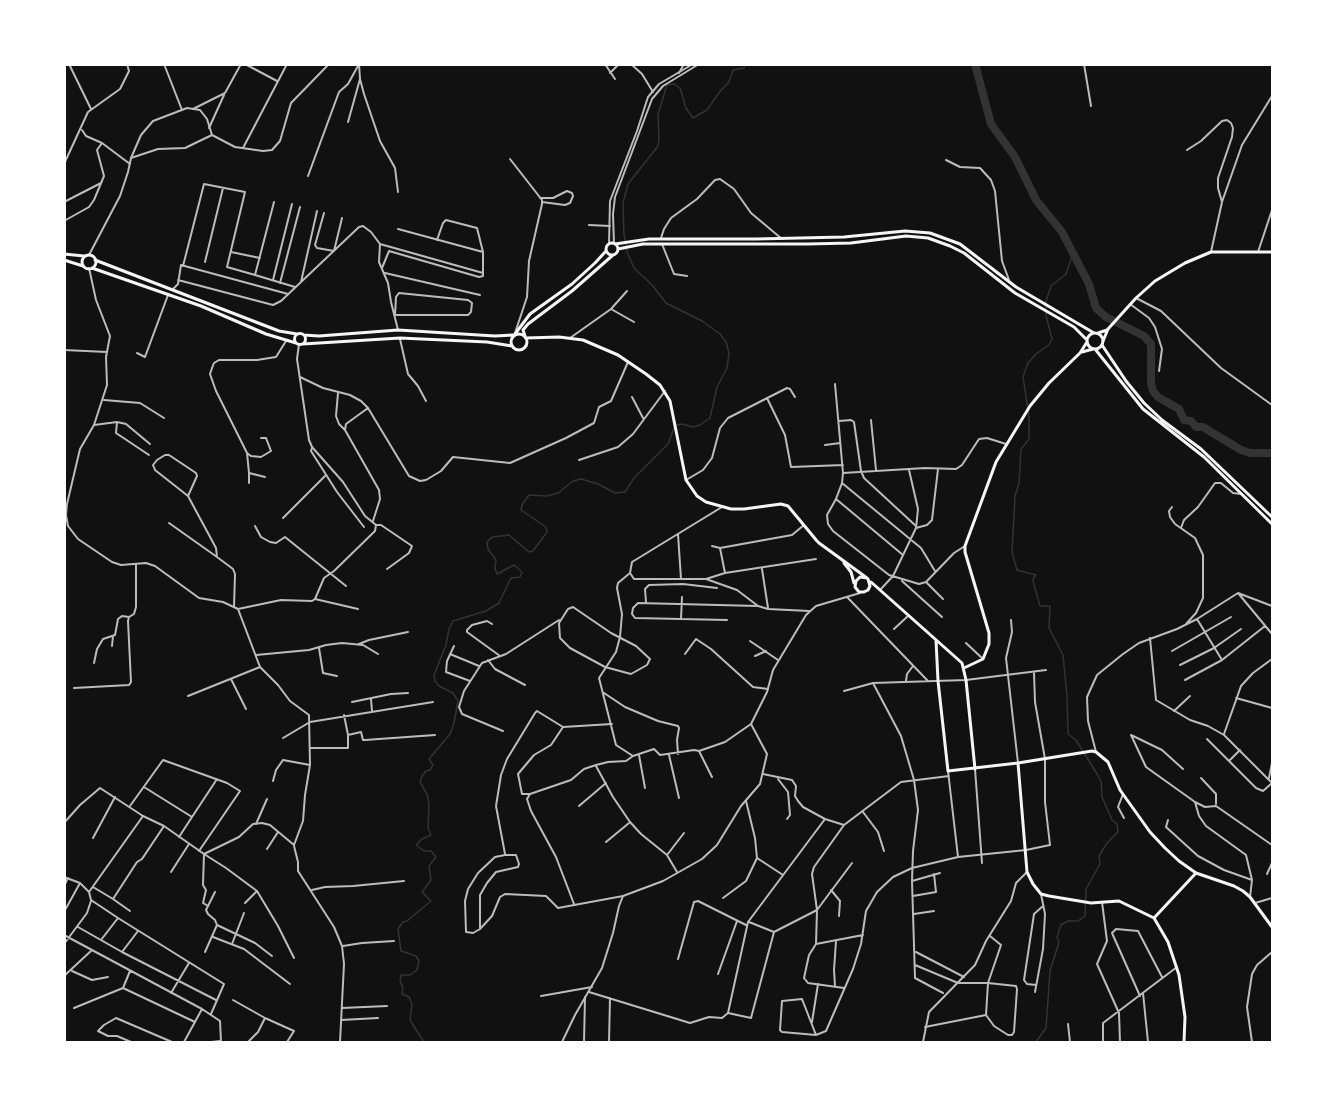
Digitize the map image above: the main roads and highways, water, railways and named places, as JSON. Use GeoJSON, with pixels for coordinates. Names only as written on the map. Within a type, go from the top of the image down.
{"type":"FeatureCollection","features":[{"type":"Feature","properties":{"kind":"main road"},"geometry":{"type":"LineString","coordinates":[[512,346],[510,340],[530,314],[572,284],[598,261],[609,244],[661,239],[782,239],[844,237],[905,231],[930,233],[960,244],[1040,304]]}},
{"type":"Feature","properties":{"kind":"main road"},"geometry":{"type":"LineString","coordinates":[[630,243],[808,244],[921,237],[936,240],[957,249],[1016,293],[1096,333],[1125,381],[1149,408],[1201,449],[1272,517]]}},
{"type":"Feature","properties":{"kind":"main road"},"geometry":{"type":"LineString","coordinates":[[615,244],[618,249]]}},
{"type":"Feature","properties":{"kind":"main road"},"geometry":{"type":"LineString","coordinates":[[64,260],[168,294],[286,341],[299,344],[400,338],[487,342],[512,346],[519,350],[527,343],[523,330],[528,324],[617,253],[622,244]]}},
{"type":"Feature","properties":{"kind":"main road"},"geometry":{"type":"LineString","coordinates":[[606,250],[613,255]]}},
{"type":"Feature","properties":{"kind":"main road"},"geometry":{"type":"LineString","coordinates":[[1080,353],[1094,349],[1102,343],[1108,329],[1136,298],[1167,273],[1202,254],[1272,252]]}},
{"type":"Feature","properties":{"kind":"main road"},"geometry":{"type":"LineString","coordinates":[[64,254],[87,255],[279,331],[320,336],[398,330],[514,335],[520,333],[525,337],[570,338],[595,344],[628,362],[654,380],[665,391],[679,437],[686,480],[697,496],[706,502],[722,507],[744,509],[785,504],[792,508],[817,541],[867,579],[957,656],[964,668],[966,680],[975,769]]}},
{"type":"Feature","properties":{"kind":"main road"},"geometry":{"type":"LineString","coordinates":[[84,266],[82,260],[87,255]]}},
{"type":"Feature","properties":{"kind":"main road"},"geometry":{"type":"LineString","coordinates":[[90,268],[95,260]]}},
{"type":"Feature","properties":{"kind":"main road"},"geometry":{"type":"LineString","coordinates":[[1054,311],[1077,329],[1143,409],[1198,453],[1272,524]]}},
{"type":"Feature","properties":{"kind":"main road"},"geometry":{"type":"LineString","coordinates":[[964,668],[983,659],[989,644],[989,633],[965,546],[984,500],[996,462],[1030,406],[1080,353],[1090,335],[1108,329]]}},
{"type":"Feature","properties":{"kind":"main road"},"geometry":{"type":"LineString","coordinates":[[297,334],[295,339],[299,344]]}},
{"type":"Feature","properties":{"kind":"main road"},"geometry":{"type":"LineString","coordinates":[[299,344],[306,339],[304,335]]}},
{"type":"Feature","properties":{"kind":"main road"},"geometry":{"type":"LineString","coordinates":[[841,559],[851,573],[858,591],[880,590]]}},
{"type":"Feature","properties":{"kind":"main road"},"geometry":{"type":"LineString","coordinates":[[855,586],[858,578],[867,579]]}},
{"type":"Feature","properties":{"kind":"main road"},"geometry":{"type":"LineString","coordinates":[[864,592],[870,586],[867,579]]}},
{"type":"Feature","properties":{"kind":"main road"},"geometry":{"type":"LineString","coordinates":[[936,640],[948,771],[1094,752],[1108,762],[1123,794],[1150,832],[1179,861],[1196,873],[1234,886],[1250,897],[1272,927]]}},
{"type":"Feature","properties":{"kind":"main road"},"geometry":{"type":"LineString","coordinates":[[1018,763],[1027,872],[1033,884],[1041,894],[1091,903],[1119,901],[1154,918],[1168,942],[1177,967],[1183,996],[1184,1042]]}},
{"type":"Feature","properties":{"kind":"main road"},"geometry":{"type":"LineString","coordinates":[[1154,918],[1196,873]]}},
{"type":"Feature","properties":{"kind":"waterway"},"geometry":{"type":"LineString","coordinates":[[677,425],[693,427],[710,418],[717,387],[727,368],[729,353],[726,342],[720,334],[702,321],[666,303],[653,286],[634,268],[627,252],[624,235],[623,203],[628,184],[658,146],[658,114],[667,85],[674,84],[680,88],[686,108],[693,118],[707,110],[729,82],[733,70],[744,68],[745,64]]}},
{"type":"Feature","properties":{"kind":"waterway"},"geometry":{"type":"LineString","coordinates":[[975,64],[991,124],[1015,157],[1036,200],[1062,232],[1089,284],[1096,308],[1106,317],[1144,336],[1151,344],[1153,391],[1158,397],[1179,409],[1184,420],[1191,421],[1196,427],[1203,427],[1241,450],[1250,453],[1272,453]]}},
{"type":"Feature","properties":{"kind":"waterway"},"geometry":{"type":"LineString","coordinates":[[1036,1042],[1046,1028],[1050,971],[1059,942],[1057,937],[1061,925],[1068,921],[1078,921],[1085,916],[1086,889],[1100,864],[1099,856],[1118,832],[1117,824],[1112,820],[1102,797],[1101,781],[1076,740],[1068,734],[1063,655],[1049,628],[1050,606],[1040,606],[1033,579],[1036,575],[1017,570],[1012,552],[1015,496],[1019,483],[1021,449],[1029,439],[1029,416],[1023,377],[1028,363],[1049,345],[1052,339],[1046,316],[1046,301],[1051,286],[1066,274],[1073,253]]}},
{"type":"Feature","properties":{"kind":"waterway"},"geometry":{"type":"LineString","coordinates":[[424,1042],[410,1020],[412,1004],[409,997],[402,994],[403,987],[400,982],[401,975],[410,975],[417,970],[419,961],[416,956],[401,951],[398,929],[403,922],[431,901],[422,892],[431,880],[429,866],[436,857],[431,851],[424,851],[416,845],[431,835],[428,828],[427,794],[420,782],[422,776],[433,765],[429,759],[450,734],[454,723],[458,701],[453,693],[439,686],[434,675],[446,645],[449,629],[453,621],[486,611],[499,603],[511,578],[520,577],[522,572],[514,565],[497,574],[496,560],[488,549],[487,542],[492,537],[509,535],[529,552],[533,551],[547,532],[546,527],[521,510],[529,495],[547,496],[558,493],[573,481],[581,479],[598,484],[615,493],[625,492],[634,478],[668,444],[674,428]]}}]}
